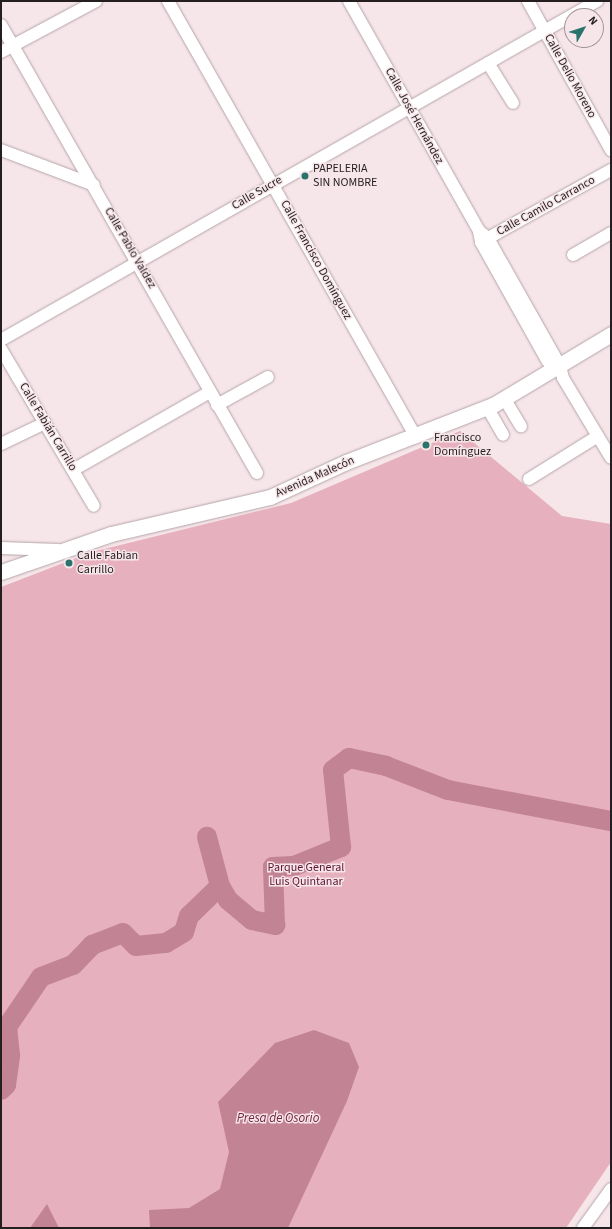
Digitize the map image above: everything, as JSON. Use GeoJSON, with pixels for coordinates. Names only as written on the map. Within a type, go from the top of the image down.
{"type":"FeatureCollection","features":[{"type":"Feature","properties":{"kind":"main road","name":"Avenida Malecón"},"geometry":{"type":"LineString","coordinates":[[1,572],[59,550],[111,534],[270,497],[346,462],[416,437],[487,407],[559,371],[611,334]]}},
{"type":"Feature","properties":{"kind":"street"},"geometry":{"type":"LineString","coordinates":[[1,52],[13,48],[96,1]]}},
{"type":"Feature","properties":{"kind":"street","name":"Calle Francisco Domínguez"},"geometry":{"type":"LineString","coordinates":[[168,1],[416,437]]}},
{"type":"Feature","properties":{"kind":"street","name":"Calle José Hernández"},"geometry":{"type":"LineString","coordinates":[[350,1],[408,108],[559,371],[611,458]]}},
{"type":"Feature","properties":{"kind":"street","name":"Calle Delio Moreno"},"geometry":{"type":"LineString","coordinates":[[528,1],[611,150]]}},
{"type":"Feature","properties":{"kind":"street","name":"Calle Sucre"},"geometry":{"type":"LineString","coordinates":[[1,340],[273,184],[545,32],[597,1]]}},
{"type":"Feature","properties":{"kind":"street","name":"Calle Pablo Valdez"},"geometry":{"type":"LineString","coordinates":[[1,25],[138,261],[217,405],[257,473]]}},
{"type":"Feature","properties":{"kind":"street"},"geometry":{"type":"LineString","coordinates":[[488,63],[513,104]]}},
{"type":"Feature","properties":{"kind":"street"},"geometry":{"type":"LineString","coordinates":[[1,150],[94,185]]}},
{"type":"Feature","properties":{"kind":"street","name":"Calle Camilo Carranco"},"geometry":{"type":"LineString","coordinates":[[483,237],[611,170]]}},
{"type":"Feature","properties":{"kind":"street"},"geometry":{"type":"LineString","coordinates":[[573,255],[611,233]]}},
{"type":"Feature","properties":{"kind":"street","name":"Calle Fabián Carrillo"},"geometry":{"type":"LineString","coordinates":[[3,357],[45,423],[94,506]]}},
{"type":"Feature","properties":{"kind":"street"},"geometry":{"type":"LineString","coordinates":[[217,405],[268,377]]}},
{"type":"Feature","properties":{"kind":"street"},"geometry":{"type":"LineString","coordinates":[[73,470],[210,392]]}},
{"type":"Feature","properties":{"kind":"street"},"geometry":{"type":"LineString","coordinates":[[504,398],[521,426]]}},
{"type":"Feature","properties":{"kind":"street"},"geometry":{"type":"LineString","coordinates":[[487,407],[503,434]]}},
{"type":"Feature","properties":{"kind":"street"},"geometry":{"type":"LineString","coordinates":[[1,444],[45,423]]}},
{"type":"Feature","properties":{"kind":"street"},"geometry":{"type":"LineString","coordinates":[[530,479],[598,436]]}},
{"type":"Feature","properties":{"kind":"street"},"geometry":{"type":"LineString","coordinates":[[1,548],[59,550]]}},
{"type":"Feature","properties":{"kind":"street"},"geometry":{"type":"LineString","coordinates":[[583,1228],[611,1189]]}},
{"type":"Feature","properties":{"kind":"green space","name":"Parque General Luis Quintanar"},"geometry":{"type":"Polygon","coordinates":[[[460,431],[562,516],[611,524],[611,1162],[566,1228],[1,1228],[1,587],[92,552],[291,503],[460,431]]]}},
{"type":"Feature","properties":{"kind":"water","name":"Presa de Osorio"},"geometry":{"type":"Polygon","coordinates":[[[314,1030],[349,1043],[359,1067],[347,1101],[288,1228],[150,1228],[149,1210],[189,1208],[220,1189],[229,1152],[218,1102],[275,1043],[314,1030]]]}},
{"type":"Feature","properties":{"kind":"water"},"geometry":{"type":"Polygon","coordinates":[[[47,1204],[59,1228],[30,1228],[47,1204]]]}},
{"type":"Feature","properties":{"kind":"waterway"},"geometry":{"type":"LineString","coordinates":[[220,886],[228,900],[252,920],[275,925],[273,867],[294,866],[341,847],[333,770],[349,758],[386,766],[448,790],[611,821]]}},
{"type":"Feature","properties":{"kind":"waterway"},"geometry":{"type":"LineString","coordinates":[[1,1090],[6,1085],[10,1055],[7,1027],[41,977],[73,965],[92,945],[123,933],[136,946],[166,943],[184,932],[189,916],[220,886],[207,837]]}},
{"type":"Feature","properties":{"kind":"place","name":"PAPELERIA SIN NOMBRE"},"geometry":{"type":"Point","coordinates":[305,176]}},
{"type":"Feature","properties":{"kind":"place","name":"Francisco Domínguez"},"geometry":{"type":"Point","coordinates":[426,445]}},
{"type":"Feature","properties":{"kind":"place","name":"Calle Fabian Carrillo"},"geometry":{"type":"Point","coordinates":[69,563]}}]}
